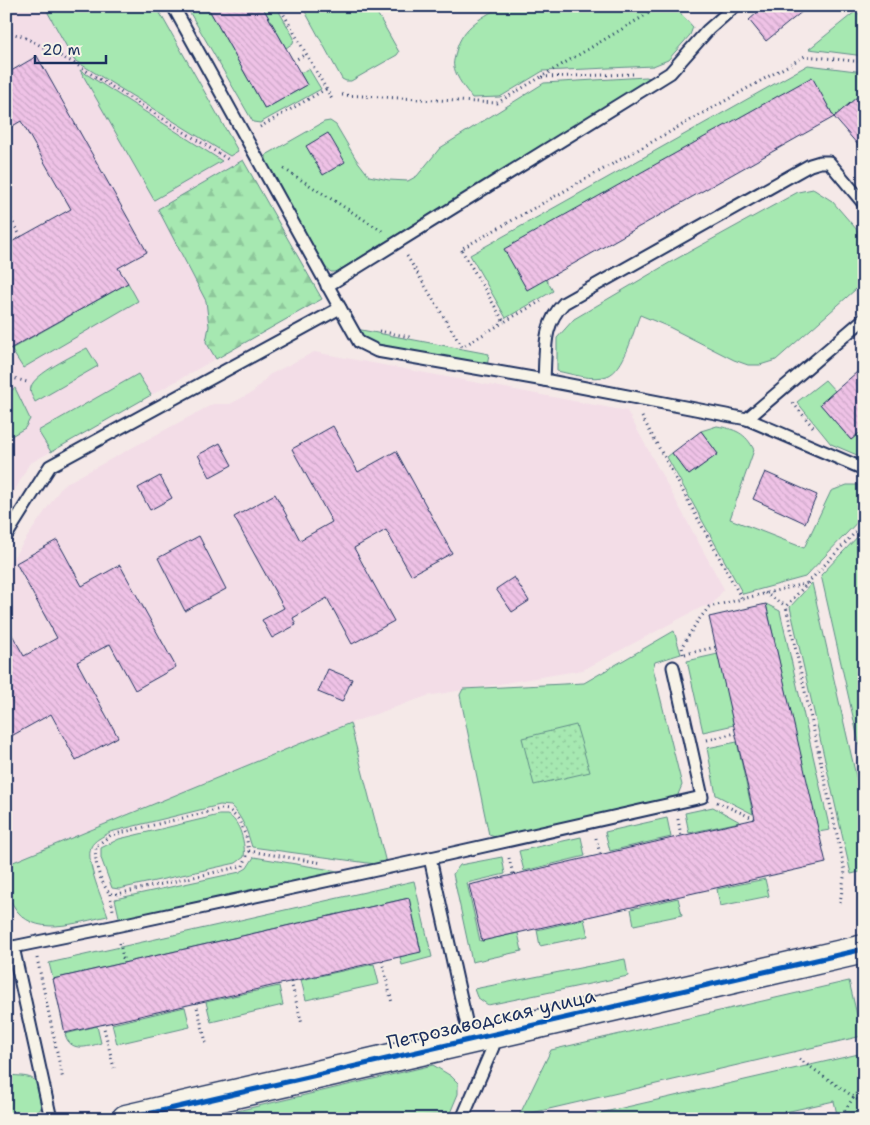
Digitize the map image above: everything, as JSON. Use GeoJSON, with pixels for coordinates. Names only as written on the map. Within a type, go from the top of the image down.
{"type":"FeatureCollection","features":[{"type":"Feature","properties":{"kind":"street","name":"Петрозаводская улица"},"geometry":{"type":"LineString","coordinates":[[126,1119],[864,949]]}},
{"type":"Feature","properties":{"kind":"lane"},"geometry":{"type":"LineString","coordinates":[[172,6],[359,342],[377,351],[544,380],[747,419],[864,469]]}},
{"type":"Feature","properties":{"kind":"lane"},"geometry":{"type":"LineString","coordinates":[[327,286],[670,73],[708,30],[735,6]]}},
{"type":"Feature","properties":{"kind":"lane"},"geometry":{"type":"LineString","coordinates":[[544,380],[548,326],[555,312],[564,302],[810,165],[829,162],[864,204]]}},
{"type":"Feature","properties":{"kind":"lane"},"geometry":{"type":"LineString","coordinates":[[6,536],[50,466],[340,308]]}},
{"type":"Feature","properties":{"kind":"lane"},"geometry":{"type":"LineString","coordinates":[[747,419],[864,319]]}},
{"type":"Feature","properties":{"kind":"lane"},"geometry":{"type":"LineString","coordinates":[[51,1119],[10,947],[430,858],[702,797],[673,667]]}},
{"type":"Feature","properties":{"kind":"lane"},"geometry":{"type":"LineString","coordinates":[[430,858],[480,1037],[493,1048],[462,1119]]}},
{"type":"Feature","properties":{"kind":"path"},"geometry":{"type":"LineString","coordinates":[[279,6],[333,101]]}},
{"type":"Feature","properties":{"kind":"path"},"geometry":{"type":"LineString","coordinates":[[342,95],[497,104],[661,6]]}},
{"type":"Feature","properties":{"kind":"path"},"geometry":{"type":"LineString","coordinates":[[6,32],[22,36],[72,62],[229,160]]}},
{"type":"Feature","properties":{"kind":"path"},"geometry":{"type":"LineString","coordinates":[[293,61],[306,54]]}},
{"type":"Feature","properties":{"kind":"path"},"geometry":{"type":"LineString","coordinates":[[504,322],[461,249],[805,56],[864,62]]}},
{"type":"Feature","properties":{"kind":"path"},"geometry":{"type":"LineString","coordinates":[[542,77],[670,73]]}},
{"type":"Feature","properties":{"kind":"path"},"geometry":{"type":"LineString","coordinates":[[244,136],[326,90]]}},
{"type":"Feature","properties":{"kind":"path"},"geometry":{"type":"LineString","coordinates":[[284,169],[398,242],[462,347],[547,298]]}},
{"type":"Feature","properties":{"kind":"path"},"geometry":{"type":"LineString","coordinates":[[6,210],[21,237]]}},
{"type":"Feature","properties":{"kind":"path"},"geometry":{"type":"LineString","coordinates":[[6,376],[27,382]]}},
{"type":"Feature","properties":{"kind":"path"},"geometry":{"type":"LineString","coordinates":[[787,396],[818,433]]}},
{"type":"Feature","properties":{"kind":"path"},"geometry":{"type":"LineString","coordinates":[[631,397],[742,599]]}},
{"type":"Feature","properties":{"kind":"path"},"geometry":{"type":"LineString","coordinates":[[786,606],[864,523]]}},
{"type":"Feature","properties":{"kind":"path"},"geometry":{"type":"LineString","coordinates":[[691,630],[709,607],[808,583]]}},
{"type":"Feature","properties":{"kind":"path"},"geometry":{"type":"LineString","coordinates":[[765,594],[786,606],[845,871],[840,903]]}},
{"type":"Feature","properties":{"kind":"path"},"geometry":{"type":"LineString","coordinates":[[683,654],[716,647]]}},
{"type":"Feature","properties":{"kind":"path"},"geometry":{"type":"LineString","coordinates":[[702,741],[736,733]]}},
{"type":"Feature","properties":{"kind":"path"},"geometry":{"type":"LineString","coordinates":[[714,801],[755,819]]}},
{"type":"Feature","properties":{"kind":"path"},"geometry":{"type":"LineString","coordinates":[[221,809],[229,810],[238,819],[246,836],[249,852],[243,866],[118,894],[110,894],[103,885],[95,858],[96,846],[111,835],[221,809]]}},
{"type":"Feature","properties":{"kind":"path"},"geometry":{"type":"LineString","coordinates":[[675,810],[681,836]]}},
{"type":"Feature","properties":{"kind":"path"},"geometry":{"type":"LineString","coordinates":[[596,838],[600,854]]}},
{"type":"Feature","properties":{"kind":"path"},"geometry":{"type":"LineString","coordinates":[[507,849],[513,874]]}},
{"type":"Feature","properties":{"kind":"path"},"geometry":{"type":"LineString","coordinates":[[249,852],[326,863]]}},
{"type":"Feature","properties":{"kind":"path"},"geometry":{"type":"LineString","coordinates":[[36,955],[64,1080]]}},
{"type":"Feature","properties":{"kind":"path"},"geometry":{"type":"LineString","coordinates":[[382,961],[392,1003]]}},
{"type":"Feature","properties":{"kind":"path"},"geometry":{"type":"LineString","coordinates":[[291,982],[302,1024]]}},
{"type":"Feature","properties":{"kind":"path"},"geometry":{"type":"LineString","coordinates":[[858,994],[864,992]]}},
{"type":"Feature","properties":{"kind":"path"},"geometry":{"type":"LineString","coordinates":[[196,1003],[207,1046]]}},
{"type":"Feature","properties":{"kind":"path"},"geometry":{"type":"LineString","coordinates":[[103,1024],[114,1068]]}},
{"type":"Feature","properties":{"kind":"path"},"geometry":{"type":"LineString","coordinates":[[799,1059],[864,1104]]}},
{"type":"Feature","properties":{"kind":"path"},"geometry":{"type":"LineString","coordinates":[[839,1119],[864,1082]]}},
{"type":"Feature","properties":{"kind":"shaded area"},"geometry":{"type":"Polygon","coordinates":[[[6,6],[156,6],[322,299],[29,464],[6,507],[6,6]]]}},
{"type":"Feature","properties":{"kind":"shaded area"},"geometry":{"type":"Polygon","coordinates":[[[314,352],[627,411],[724,589],[712,605],[702,607],[583,670],[427,696],[353,722],[346,729],[6,870],[6,568],[63,485],[213,404],[230,404],[253,392],[269,375],[314,352]]]}},
{"type":"Feature","properties":{"kind":"green space"},"geometry":{"type":"Polygon","coordinates":[[[51,6],[156,6],[238,151],[230,156],[74,60],[47,11],[51,6]]]}},
{"type":"Feature","properties":{"kind":"green space"},"geometry":{"type":"Polygon","coordinates":[[[186,6],[207,6],[265,109],[307,85],[300,73],[309,69],[321,89],[260,123],[253,122],[186,6]]]}},
{"type":"Feature","properties":{"kind":"green space"},"geometry":{"type":"Polygon","coordinates":[[[262,6],[276,6],[294,38],[293,43],[286,48],[262,6]]]}},
{"type":"Feature","properties":{"kind":"green space"},"geometry":{"type":"Polygon","coordinates":[[[302,6],[373,6],[399,52],[397,55],[351,81],[346,81],[342,79],[302,6]]]}},
{"type":"Feature","properties":{"kind":"green space"},"geometry":{"type":"Polygon","coordinates":[[[502,6],[674,6],[693,27],[690,35],[668,60],[653,66],[543,71],[500,97],[472,98],[455,71],[454,61],[458,46],[461,38],[472,25],[502,6]]]}},
{"type":"Feature","properties":{"kind":"green space"},"geometry":{"type":"Polygon","coordinates":[[[856,11],[864,20],[864,56],[809,49],[856,11]]]}},
{"type":"Feature","properties":{"kind":"green space"},"geometry":{"type":"Polygon","coordinates":[[[808,65],[864,72],[864,91],[834,117],[812,78],[546,279],[553,291],[506,318],[470,255],[808,65]]]}},
{"type":"Feature","properties":{"kind":"green space"},"geometry":{"type":"Polygon","coordinates":[[[80,70],[222,161],[154,200],[80,70]]]}},
{"type":"Feature","properties":{"kind":"green space"},"geometry":{"type":"Polygon","coordinates":[[[650,78],[336,272],[331,272],[326,268],[266,164],[266,155],[324,122],[330,121],[336,125],[356,159],[369,176],[408,181],[417,176],[440,148],[544,83],[650,78]]]}},
{"type":"Feature","properties":{"kind":"green space"},"geometry":{"type":"Polygon","coordinates":[[[243,160],[322,299],[216,359],[206,342],[209,326],[206,301],[158,209],[243,160]]]}},
{"type":"Feature","properties":{"kind":"green space"},"geometry":{"type":"Polygon","coordinates":[[[813,189],[832,201],[864,238],[864,282],[776,360],[760,365],[748,365],[640,315],[624,358],[613,372],[607,376],[595,378],[557,371],[557,338],[574,319],[669,263],[798,192],[813,189]]]}},
{"type":"Feature","properties":{"kind":"green space"},"geometry":{"type":"Polygon","coordinates":[[[128,283],[138,301],[23,368],[11,349],[128,283]]]}},
{"type":"Feature","properties":{"kind":"green space"},"geometry":{"type":"Polygon","coordinates":[[[356,329],[489,354],[487,367],[381,348],[359,337],[356,329]]]}},
{"type":"Feature","properties":{"kind":"green space"},"geometry":{"type":"Polygon","coordinates":[[[87,348],[98,366],[35,402],[30,391],[39,376],[87,348]]]}},
{"type":"Feature","properties":{"kind":"green space"},"geometry":{"type":"Polygon","coordinates":[[[138,374],[151,395],[51,452],[38,431],[138,374]]]}},
{"type":"Feature","properties":{"kind":"green space"},"geometry":{"type":"Polygon","coordinates":[[[825,380],[835,391],[820,404],[851,440],[864,429],[864,458],[831,444],[797,402],[825,380]]]}},
{"type":"Feature","properties":{"kind":"green space"},"geometry":{"type":"Polygon","coordinates":[[[15,388],[30,419],[25,428],[6,439],[6,393],[15,388]]]}},
{"type":"Feature","properties":{"kind":"green space"},"geometry":{"type":"Polygon","coordinates":[[[717,426],[744,436],[754,450],[730,519],[804,548],[831,491],[847,485],[864,485],[864,515],[805,577],[743,594],[667,457],[672,453],[689,475],[718,454],[701,431],[717,426]]]}},
{"type":"Feature","properties":{"kind":"green space"},"geometry":{"type":"Polygon","coordinates":[[[864,530],[864,752],[861,752],[821,575],[864,530]]]}},
{"type":"Feature","properties":{"kind":"green space"},"geometry":{"type":"Polygon","coordinates":[[[812,583],[864,811],[864,871],[851,874],[790,607],[812,583]]]}},
{"type":"Feature","properties":{"kind":"green space"},"geometry":{"type":"Polygon","coordinates":[[[766,604],[780,611],[830,830],[818,832],[766,604]]]}},
{"type":"Feature","properties":{"kind":"green space"},"geometry":{"type":"Polygon","coordinates":[[[674,631],[681,654],[655,662],[653,668],[682,785],[677,797],[498,838],[489,835],[460,695],[463,689],[584,683],[674,631]]]}},
{"type":"Feature","properties":{"kind":"green space"},"geometry":{"type":"Polygon","coordinates":[[[718,654],[734,725],[703,732],[687,661],[718,654]]]}},
{"type":"Feature","properties":{"kind":"green space"},"geometry":{"type":"Polygon","coordinates":[[[350,723],[386,863],[375,864],[252,847],[239,815],[231,806],[220,805],[110,832],[94,842],[91,847],[90,862],[108,916],[56,926],[44,925],[32,922],[22,916],[7,895],[6,865],[350,723]]]}},
{"type":"Feature","properties":{"kind":"green space"},"geometry":{"type":"Polygon","coordinates":[[[576,725],[590,772],[534,785],[522,738],[576,725]]]}},
{"type":"Feature","properties":{"kind":"green space"},"geometry":{"type":"Polygon","coordinates":[[[737,742],[753,814],[716,795],[707,748],[737,742]]]}},
{"type":"Feature","properties":{"kind":"green space"},"geometry":{"type":"Polygon","coordinates":[[[713,807],[740,822],[689,833],[685,813],[713,807]]]}},
{"type":"Feature","properties":{"kind":"green space"},"geometry":{"type":"Polygon","coordinates":[[[219,815],[227,815],[232,818],[239,827],[244,846],[244,857],[236,863],[119,889],[112,888],[101,858],[101,848],[119,839],[219,815]]]}},
{"type":"Feature","properties":{"kind":"green space"},"geometry":{"type":"Polygon","coordinates":[[[667,818],[671,837],[610,851],[605,832],[667,818]]]}},
{"type":"Feature","properties":{"kind":"green space"},"geometry":{"type":"Polygon","coordinates":[[[581,837],[585,856],[524,871],[519,851],[581,837]]]}},
{"type":"Feature","properties":{"kind":"green space"},"geometry":{"type":"Polygon","coordinates":[[[254,857],[344,872],[120,921],[115,899],[240,872],[247,868],[254,857]]]}},
{"type":"Feature","properties":{"kind":"green space"},"geometry":{"type":"Polygon","coordinates":[[[502,857],[505,874],[467,883],[480,941],[518,933],[522,951],[472,962],[453,874],[460,865],[502,857]]]}},
{"type":"Feature","properties":{"kind":"green space"},"geometry":{"type":"Polygon","coordinates":[[[765,879],[769,896],[720,906],[717,889],[765,879]]]}},
{"type":"Feature","properties":{"kind":"green space"},"geometry":{"type":"Polygon","coordinates":[[[414,881],[432,957],[402,965],[400,957],[421,951],[409,898],[53,979],[49,963],[414,881]]]}},
{"type":"Feature","properties":{"kind":"green space"},"geometry":{"type":"Polygon","coordinates":[[[678,898],[682,915],[634,925],[631,909],[678,898]]]}},
{"type":"Feature","properties":{"kind":"green space"},"geometry":{"type":"Polygon","coordinates":[[[584,919],[588,936],[540,946],[537,930],[584,919]]]}},
{"type":"Feature","properties":{"kind":"green space"},"geometry":{"type":"Polygon","coordinates":[[[625,959],[628,976],[488,1005],[477,997],[474,989],[625,959]]]}},
{"type":"Feature","properties":{"kind":"green space"},"geometry":{"type":"Polygon","coordinates":[[[374,964],[379,984],[306,1000],[301,980],[374,964]]]}},
{"type":"Feature","properties":{"kind":"green space"},"geometry":{"type":"Polygon","coordinates":[[[849,981],[862,1036],[519,1116],[551,1050],[849,981]]]}},
{"type":"Feature","properties":{"kind":"green space"},"geometry":{"type":"Polygon","coordinates":[[[279,986],[283,1005],[211,1022],[206,1002],[279,986]]]}},
{"type":"Feature","properties":{"kind":"green space"},"geometry":{"type":"Polygon","coordinates":[[[185,1007],[190,1027],[117,1044],[112,1024],[185,1007]]]}},
{"type":"Feature","properties":{"kind":"green space"},"geometry":{"type":"Polygon","coordinates":[[[97,1026],[101,1043],[80,1047],[71,1044],[67,1040],[65,1034],[97,1026]]]}},
{"type":"Feature","properties":{"kind":"green space"},"geometry":{"type":"Polygon","coordinates":[[[863,1053],[864,1119],[838,1119],[834,1101],[755,1119],[574,1119],[863,1053]]]}},
{"type":"Feature","properties":{"kind":"green space"},"geometry":{"type":"Polygon","coordinates":[[[433,1065],[451,1076],[458,1083],[458,1094],[450,1113],[402,1119],[203,1119],[433,1065]]]}},
{"type":"Feature","properties":{"kind":"green space"},"geometry":{"type":"Polygon","coordinates":[[[6,1075],[24,1076],[34,1080],[39,1088],[43,1105],[36,1114],[28,1118],[6,1119],[6,1075]]]}},
{"type":"Feature","properties":{"kind":"building"},"geometry":{"type":"Polygon","coordinates":[[[207,6],[262,6],[307,85],[265,109],[207,6]]]}},
{"type":"Feature","properties":{"kind":"building"},"geometry":{"type":"Polygon","coordinates":[[[765,6],[809,6],[766,41],[749,20],[765,6]]]}},
{"type":"Feature","properties":{"kind":"building"},"geometry":{"type":"Polygon","coordinates":[[[37,56],[147,252],[118,268],[128,283],[6,351],[6,245],[71,209],[21,121],[6,130],[6,74],[37,56]]]}},
{"type":"Feature","properties":{"kind":"building"},"geometry":{"type":"Polygon","coordinates":[[[812,77],[834,117],[527,290],[504,249],[812,77]]]}},
{"type":"Feature","properties":{"kind":"building"},"geometry":{"type":"Polygon","coordinates":[[[864,91],[864,152],[834,117],[864,91]]]}},
{"type":"Feature","properties":{"kind":"building"},"geometry":{"type":"Polygon","coordinates":[[[328,133],[345,162],[323,175],[306,146],[328,133]]]}},
{"type":"Feature","properties":{"kind":"building"},"geometry":{"type":"Polygon","coordinates":[[[864,366],[864,429],[851,440],[820,404],[864,366]]]}},
{"type":"Feature","properties":{"kind":"building"},"geometry":{"type":"Polygon","coordinates":[[[333,426],[358,472],[396,451],[452,553],[411,575],[386,530],[354,548],[394,621],[352,644],[327,598],[293,618],[296,625],[272,638],[262,620],[284,608],[234,517],[275,494],[300,540],[332,522],[292,449],[333,426]]]}},
{"type":"Feature","properties":{"kind":"building"},"geometry":{"type":"Polygon","coordinates":[[[701,431],[718,454],[689,475],[672,453],[701,431]]]}},
{"type":"Feature","properties":{"kind":"building"},"geometry":{"type":"Polygon","coordinates":[[[220,443],[232,465],[210,477],[198,455],[220,443]]]}},
{"type":"Feature","properties":{"kind":"building"},"geometry":{"type":"Polygon","coordinates":[[[765,472],[817,495],[805,523],[753,499],[765,472]]]}},
{"type":"Feature","properties":{"kind":"building"},"geometry":{"type":"Polygon","coordinates":[[[160,476],[172,498],[150,510],[138,488],[160,476]]]}},
{"type":"Feature","properties":{"kind":"building"},"geometry":{"type":"Polygon","coordinates":[[[199,536],[226,589],[185,611],[158,558],[199,536]]]}},
{"type":"Feature","properties":{"kind":"building"},"geometry":{"type":"Polygon","coordinates":[[[57,540],[82,586],[120,565],[176,667],[135,690],[110,644],[77,662],[118,737],[76,760],[51,714],[6,739],[6,624],[24,656],[57,638],[16,563],[57,540]]]}},
{"type":"Feature","properties":{"kind":"building"},"geometry":{"type":"Polygon","coordinates":[[[514,577],[529,601],[512,612],[496,589],[514,577]]]}},
{"type":"Feature","properties":{"kind":"building"},"geometry":{"type":"Polygon","coordinates":[[[766,604],[826,863],[482,941],[469,885],[755,819],[709,617],[766,604]]]}},
{"type":"Feature","properties":{"kind":"building"},"geometry":{"type":"Polygon","coordinates":[[[328,669],[352,679],[342,702],[318,692],[328,669]]]}},
{"type":"Feature","properties":{"kind":"building"},"geometry":{"type":"Polygon","coordinates":[[[409,898],[421,952],[65,1033],[53,979],[409,898]]]}},
{"type":"Feature","properties":{"kind":"cycle path"},"geometry":{"type":"LineString","coordinates":[[126,1119],[864,949]]}}]}
